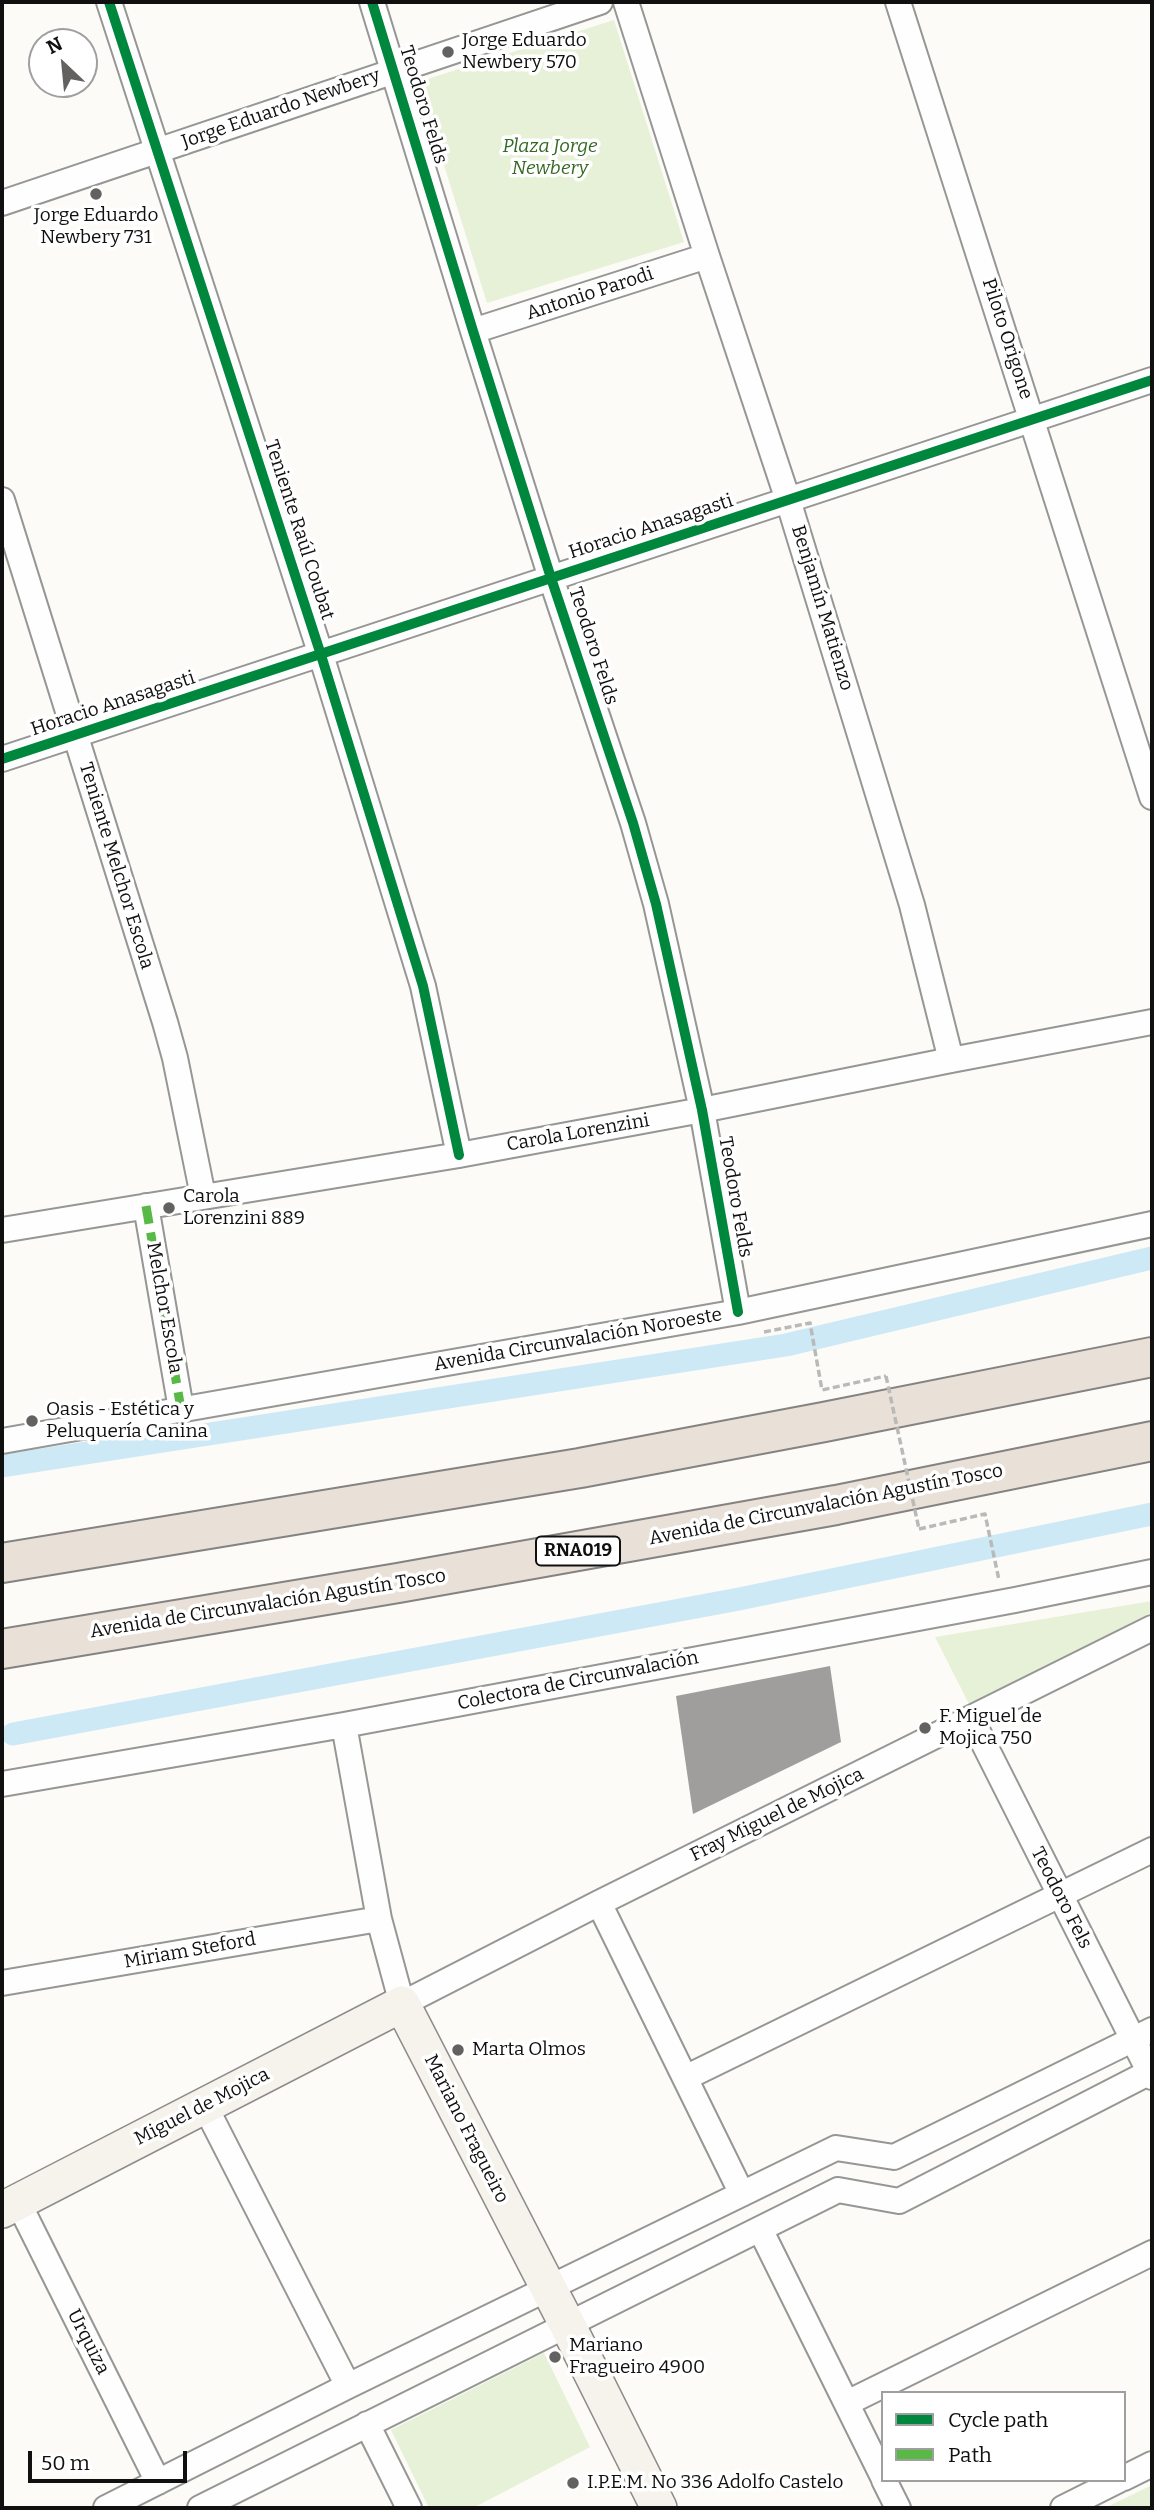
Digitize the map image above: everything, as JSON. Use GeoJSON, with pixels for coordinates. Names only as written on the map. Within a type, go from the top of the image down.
{"type":"FeatureCollection","features":[{"type":"Feature","properties":{"kind":"highway"},"geometry":{"type":"LineString","coordinates":[[2,1563],[580,1468],[1151,1357]]}},
{"type":"Feature","properties":{"kind":"highway","name":"Avenida de Circunvalación Agustín Tosco"},"geometry":{"type":"LineString","coordinates":[[2,1649],[823,1507],[1152,1441]]}},
{"type":"Feature","properties":{"kind":"highway"},"geometry":{"type":"LineString","coordinates":[[2,1673],[116,1629]]}},
{"type":"Feature","properties":{"kind":"main road","name":"Miguel de Mojica"},"geometry":{"type":"LineString","coordinates":[[10,2206],[402,2004]]}},
{"type":"Feature","properties":{"kind":"main road","name":"Mariano Fragueiro"},"geometry":{"type":"LineString","coordinates":[[402,2004],[659,2508]]}},
{"type":"Feature","properties":{"kind":"street","name":"Teniente Raúl Coubat"},"geometry":{"type":"LineString","coordinates":[[109,2],[321,655],[423,986],[459,1154]]}},
{"type":"Feature","properties":{"kind":"street","name":"Teodoro Felds"},"geometry":{"type":"LineString","coordinates":[[372,2],[473,331],[551,578],[633,823],[656,904],[702,1110],[738,1312]]}},
{"type":"Feature","properties":{"kind":"street","name":"Jorge Eduardo Newbery"},"geometry":{"type":"LineString","coordinates":[[2,203],[600,2]]}},
{"type":"Feature","properties":{"kind":"street","name":"Benjamín Matienzo"},"geometry":{"type":"LineString","coordinates":[[626,2],[788,500],[912,905],[951,1060]]}},
{"type":"Feature","properties":{"kind":"street","name":"Piloto Origone"},"geometry":{"type":"LineString","coordinates":[[898,2],[1152,797]]}},
{"type":"Feature","properties":{"kind":"street","name":"Antonio Parodi"},"geometry":{"type":"LineString","coordinates":[[473,331],[707,257]]}},
{"type":"Feature","properties":{"kind":"street","name":"Horacio Anasagasti"},"geometry":{"type":"LineString","coordinates":[[2,759],[1152,380]]}},
{"type":"Feature","properties":{"kind":"street","name":"Teniente Melchor Escola"},"geometry":{"type":"LineString","coordinates":[[2,500],[175,1058],[203,1196]]}},
{"type":"Feature","properties":{"kind":"street","name":"Carola Lorenzini"},"geometry":{"type":"LineString","coordinates":[[2,1230],[459,1154],[702,1110],[1152,1022]]}},
{"type":"Feature","properties":{"kind":"street","name":"Melchor Escola"},"geometry":{"type":"LineString","coordinates":[[146,1206],[181,1409]]}},
{"type":"Feature","properties":{"kind":"street","name":"Avenida Circunvalación Noroeste"},"geometry":{"type":"LineString","coordinates":[[2,1441],[738,1312],[1152,1224]]}},
{"type":"Feature","properties":{"kind":"street","name":"Colectora de Circunvalación"},"geometry":{"type":"LineString","coordinates":[[2,1784],[344,1725],[1152,1572]]}},
{"type":"Feature","properties":{"kind":"street","name":"Fray Miguel de Mojica"},"geometry":{"type":"LineString","coordinates":[[402,2004],[1152,1628]]}},
{"type":"Feature","properties":{"kind":"street","name":"Teodoro Fels"},"geometry":{"type":"LineString","coordinates":[[971,1718],[1060,1895],[1143,2035],[1151,2073]]}},
{"type":"Feature","properties":{"kind":"street","name":"Mariano Fragueiro"},"geometry":{"type":"LineString","coordinates":[[344,1725],[379,1919],[402,2004]]}},
{"type":"Feature","properties":{"kind":"street"},"geometry":{"type":"LineString","coordinates":[[685,2078],[1152,1850]]}},
{"type":"Feature","properties":{"kind":"street"},"geometry":{"type":"LineString","coordinates":[[599,1903],[742,2194]]}},
{"type":"Feature","properties":{"kind":"street","name":"Miriam Steford"},"geometry":{"type":"LineString","coordinates":[[2,1983],[379,1919]]}},
{"type":"Feature","properties":{"kind":"street"},"geometry":{"type":"LineString","coordinates":[[106,2508],[547,2287],[836,2148],[894,2157],[1143,2035]]}},
{"type":"Feature","properties":{"kind":"street"},"geometry":{"type":"LineString","coordinates":[[200,2508],[838,2190],[898,2201],[1151,2073]]}},
{"type":"Feature","properties":{"kind":"street"},"geometry":{"type":"LineString","coordinates":[[205,2106],[348,2386]]}},
{"type":"Feature","properties":{"kind":"street","name":"Urquiza"},"geometry":{"type":"LineString","coordinates":[[10,2206],[158,2482]]}},
{"type":"Feature","properties":{"kind":"street"},"geometry":{"type":"LineString","coordinates":[[760,2229],[881,2475]]}},
{"type":"Feature","properties":{"kind":"street"},"geometry":{"type":"LineString","coordinates":[[846,2403],[1152,2253]]}},
{"type":"Feature","properties":{"kind":"street"},"geometry":{"type":"LineString","coordinates":[[367,2424],[409,2508]]}},
{"type":"Feature","properties":{"kind":"street"},"geometry":{"type":"LineString","coordinates":[[1126,2476],[1152,2463]]}},
{"type":"Feature","properties":{"kind":"street"},"geometry":{"type":"LineString","coordinates":[[885,2482],[898,2508]]}},
{"type":"Feature","properties":{"kind":"street"},"geometry":{"type":"LineString","coordinates":[[1063,2508],[1115,2482]]}},
{"type":"Feature","properties":{"kind":"path"},"geometry":{"type":"LineString","coordinates":[[757,1333],[810,1323],[822,1390],[886,1376],[919,1529],[985,1514],[1000,1580],[988,1582]]}},
{"type":"Feature","properties":{"kind":"green space","name":"Plaza Jorge Newbery"},"geometry":{"type":"Polygon","coordinates":[[[614,20],[684,242],[487,303],[418,82],[614,20]]]}},
{"type":"Feature","properties":{"kind":"green space"},"geometry":{"type":"Polygon","coordinates":[[[1152,1601],[1152,1612],[970,1706],[935,1637],[1152,1601]]]}},
{"type":"Feature","properties":{"kind":"green space"},"geometry":{"type":"Polygon","coordinates":[[[544,2353],[590,2447],[473,2508],[429,2508],[391,2430],[544,2353]]]}},
{"type":"Feature","properties":{"kind":"green space"},"geometry":{"type":"Polygon","coordinates":[[[1152,2485],[1152,2508],[1105,2508],[1152,2485]]]}},
{"type":"Feature","properties":{"kind":"building"},"geometry":{"type":"Polygon","coordinates":[[[830,1666],[841,1742],[693,1814],[676,1696],[830,1666]]]}},
{"type":"Feature","properties":{"kind":"waterway"},"geometry":{"type":"LineString","coordinates":[[2,1466],[786,1345],[1152,1258]]}},
{"type":"Feature","properties":{"kind":"waterway"},"geometry":{"type":"LineString","coordinates":[[13,1734],[739,1599],[1152,1514]]}},
{"type":"Feature","properties":{"kind":"marked path"},"geometry":{"type":"LineString","coordinates":[[146,1206],[181,1409]]}},
{"type":"Feature","properties":{"kind":"cycle path"},"geometry":{"type":"LineString","coordinates":[[109,2],[321,655],[423,986],[459,1155]]}},
{"type":"Feature","properties":{"kind":"cycle path"},"geometry":{"type":"LineString","coordinates":[[372,2],[473,331],[551,578],[633,823],[656,904],[702,1110],[738,1312]]}},
{"type":"Feature","properties":{"kind":"cycle path"},"geometry":{"type":"LineString","coordinates":[[2,759],[1152,380]]}},
{"type":"Feature","properties":{"kind":"place","name":"Jorge Eduardo Newbery 570"},"geometry":{"type":"Point","coordinates":[448,52]}},
{"type":"Feature","properties":{"kind":"place","name":"Jorge Eduardo Newbery 731"},"geometry":{"type":"Point","coordinates":[96,194]}},
{"type":"Feature","properties":{"kind":"place","name":"Carola Lorenzini 889"},"geometry":{"type":"Point","coordinates":[169,1208]}},
{"type":"Feature","properties":{"kind":"place","name":"Oasis - Estética y Peluquería Canina"},"geometry":{"type":"Point","coordinates":[32,1421]}},
{"type":"Feature","properties":{"kind":"place","name":"F. Miguel de Mojica 750"},"geometry":{"type":"Point","coordinates":[925,1728]}},
{"type":"Feature","properties":{"kind":"place","name":"Marta Olmos"},"geometry":{"type":"Point","coordinates":[458,2050]}},
{"type":"Feature","properties":{"kind":"place","name":"Mariano Fragueiro 4900"},"geometry":{"type":"Point","coordinates":[555,2357]}},
{"type":"Feature","properties":{"kind":"place","name":"I.P.E.M. No 336 Adolfo Castelo"},"geometry":{"type":"Point","coordinates":[573,2483]}}]}
